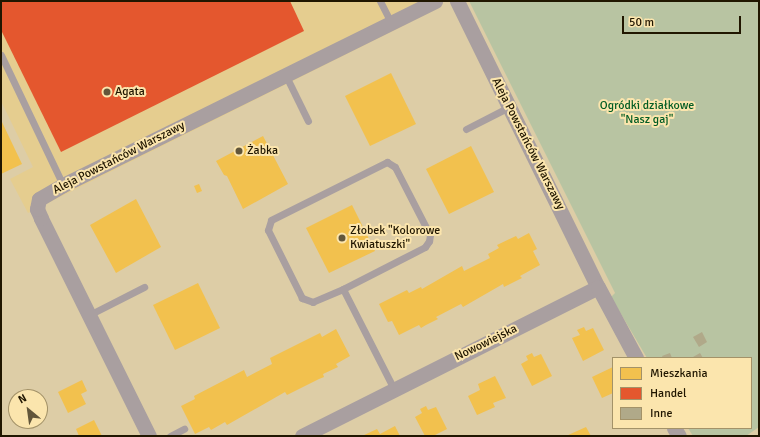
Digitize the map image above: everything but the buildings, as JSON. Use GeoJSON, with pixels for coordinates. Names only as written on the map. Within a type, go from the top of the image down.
{"type":"FeatureCollection","features":[{"type":"Feature","properties":{"kind":"street","name":"Aleja Powstańców Warszawy"},"geometry":{"type":"LineString","coordinates":[[150,436],[37,209],[40,199],[63,185],[436,1]]}},
{"type":"Feature","properties":{"kind":"street","name":"Aleja Powstańców Warszawy"},"geometry":{"type":"LineString","coordinates":[[457,1],[598,287]]}},
{"type":"Feature","properties":{"kind":"street"},"geometry":{"type":"LineString","coordinates":[[598,287],[635,357]]}},
{"type":"Feature","properties":{"kind":"street","name":"Nowowiejska"},"geometry":{"type":"LineString","coordinates":[[302,436],[598,287]]}},
{"type":"Feature","properties":{"kind":"lane"},"geometry":{"type":"LineString","coordinates":[[380,1],[391,24]]}},
{"type":"Feature","properties":{"kind":"lane"},"geometry":{"type":"LineString","coordinates":[[1,55],[63,185]]}},
{"type":"Feature","properties":{"kind":"lane"},"geometry":{"type":"LineString","coordinates":[[286,76],[308,121]]}},
{"type":"Feature","properties":{"kind":"lane"},"geometry":{"type":"LineString","coordinates":[[466,129],[509,107]]}},
{"type":"Feature","properties":{"kind":"lane"},"geometry":{"type":"LineString","coordinates":[[387,162],[395,167],[430,235],[429,242],[425,247],[343,289],[313,302],[302,298],[268,230],[271,220],[387,162]]}},
{"type":"Feature","properties":{"kind":"lane"},"geometry":{"type":"LineString","coordinates":[[89,315],[144,287]]}},
{"type":"Feature","properties":{"kind":"lane"},"geometry":{"type":"LineString","coordinates":[[343,289],[394,389]]}},
{"type":"Feature","properties":{"kind":"lane"},"geometry":{"type":"LineString","coordinates":[[170,436],[184,429]]}},
{"type":"Feature","properties":{"kind":"shaded area"},"geometry":{"type":"Polygon","coordinates":[[[1,1],[431,1],[437,9],[28,213],[10,179],[33,167],[1,101],[1,1]]]}},
{"type":"Feature","properties":{"kind":"green space","name":"Ogródki działkowe \"Nasz gaj\""},"geometry":{"type":"Polygon","coordinates":[[[469,1],[759,1],[759,427],[746,436],[693,436],[689,429],[752,429],[752,357],[646,357],[611,297],[615,293],[469,1]]]}},
{"type":"Feature","properties":{"kind":"place","name":"Agata"},"geometry":{"type":"Point","coordinates":[107,92]}},
{"type":"Feature","properties":{"kind":"place","name":"Żabka"},"geometry":{"type":"Point","coordinates":[239,151]}},
{"type":"Feature","properties":{"kind":"place","name":"Złobek \"Kolorowe Kwiatuszki\""},"geometry":{"type":"Point","coordinates":[342,238]}}]}
